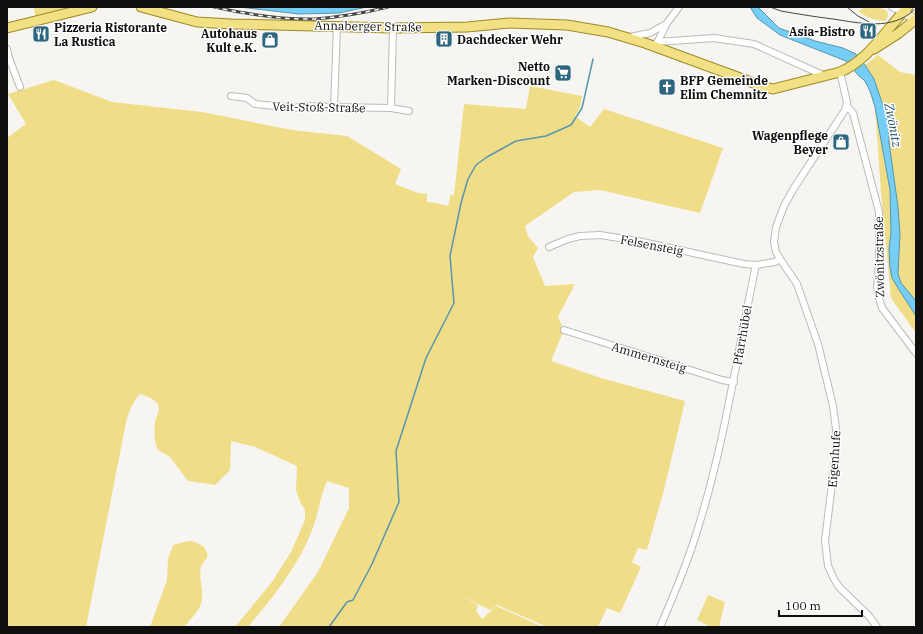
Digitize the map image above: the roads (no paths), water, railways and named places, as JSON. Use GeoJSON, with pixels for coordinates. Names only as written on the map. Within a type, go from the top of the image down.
{"type":"FeatureCollection","features":[{"type":"Feature","properties":{"kind":"main road"},"geometry":{"type":"LineString","coordinates":[[7,28],[92,7]]}},
{"type":"Feature","properties":{"kind":"main road","name":"Annaberger Straße"},"geometry":{"type":"LineString","coordinates":[[141,7],[198,22],[392,28],[467,27],[509,23],[537,23],[570,26],[608,32],[656,44],[759,86],[773,89],[840,72],[850,68],[916,19]]}},
{"type":"Feature","properties":{"kind":"main road"},"geometry":{"type":"LineString","coordinates":[[905,10],[916,19]]}},
{"type":"Feature","properties":{"kind":"main road","name":"Annaberger Straße"},"geometry":{"type":"LineString","coordinates":[[864,57],[905,10]]}},
{"type":"Feature","properties":{"kind":"street"},"geometry":{"type":"LineString","coordinates":[[656,44],[667,23],[680,7]]}},
{"type":"Feature","properties":{"kind":"street"},"geometry":{"type":"LineString","coordinates":[[892,7],[905,10]]}},
{"type":"Feature","properties":{"kind":"street"},"geometry":{"type":"LineString","coordinates":[[628,38],[650,33],[667,23]]}},
{"type":"Feature","properties":{"kind":"street"},"geometry":{"type":"LineString","coordinates":[[334,107],[337,26]]}},
{"type":"Feature","properties":{"kind":"street"},"geometry":{"type":"LineString","coordinates":[[391,108],[392,28]]}},
{"type":"Feature","properties":{"kind":"street"},"geometry":{"type":"LineString","coordinates":[[656,44],[714,38],[754,44],[825,76]]}},
{"type":"Feature","properties":{"kind":"street"},"geometry":{"type":"LineString","coordinates":[[7,49],[20,87]]}},
{"type":"Feature","properties":{"kind":"street"},"geometry":{"type":"LineString","coordinates":[[756,265],[775,262],[780,259],[776,252],[774,242],[776,227],[784,206],[847,106],[840,72]]}},
{"type":"Feature","properties":{"kind":"street","name":"Veit-Stoß-Straße"},"geometry":{"type":"LineString","coordinates":[[231,96],[247,98],[255,104],[295,108],[302,106],[391,108],[409,111]]}},
{"type":"Feature","properties":{"kind":"street","name":"Zwönitzstraße"},"geometry":{"type":"LineString","coordinates":[[847,106],[852,113],[878,212],[878,298],[882,308],[916,353]]}},
{"type":"Feature","properties":{"kind":"street","name":"Felsensteig"},"geometry":{"type":"LineString","coordinates":[[549,247],[580,236],[600,235],[638,241],[744,264],[756,265]]}},
{"type":"Feature","properties":{"kind":"street","name":"Eigenhufe"},"geometry":{"type":"LineString","coordinates":[[780,259],[797,284],[818,344],[833,406],[836,429],[836,451],[825,541],[828,566],[839,587],[869,616],[877,627]]}},
{"type":"Feature","properties":{"kind":"street","name":"Pfarrhübel"},"geometry":{"type":"LineString","coordinates":[[660,627],[700,524],[715,468],[734,382],[756,265]]}},
{"type":"Feature","properties":{"kind":"street","name":"Ammernsteig"},"geometry":{"type":"LineString","coordinates":[[564,330],[734,382]]}},
{"type":"Feature","properties":{"kind":"water"},"geometry":{"type":"Polygon","coordinates":[[[239,7],[367,7],[339,13],[299,14],[239,7]]]}},
{"type":"Feature","properties":{"kind":"water"},"geometry":{"type":"Polygon","coordinates":[[[750,7],[758,7],[779,28],[815,41],[843,48],[856,54],[874,79],[888,120],[889,142],[898,207],[900,234],[898,274],[901,283],[916,301],[916,316],[892,278],[889,249],[891,233],[890,190],[875,107],[865,81],[846,61],[780,35],[757,18],[750,7]]]}},
{"type":"Feature","properties":{"kind":"waterway"},"geometry":{"type":"LineString","coordinates":[[329,627],[347,602],[353,600],[372,564],[399,502],[396,451],[426,358],[454,303],[450,256],[461,203],[468,179],[476,165],[487,157],[516,141],[546,136],[571,125],[582,108],[593,59]]}},
{"type":"Feature","properties":{"kind":"tram line"},"geometry":{"type":"LineString","coordinates":[[770,7],[781,11],[875,24],[896,21],[905,17],[914,10]]}},
{"type":"Feature","properties":{"kind":"tram line"},"geometry":{"type":"LineString","coordinates":[[847,7],[858,16],[869,22]]}},
{"type":"Feature","properties":{"kind":"railway"},"geometry":{"type":"LineString","coordinates":[[214,7],[289,19],[315,19],[342,16],[388,7]]}},
{"type":"Feature","properties":{"kind":"place","name":"Asia-Bistro"},"geometry":{"type":"Point","coordinates":[868,31]}},
{"type":"Feature","properties":{"kind":"place","name":"Pizzeria Ristorante La Rustica"},"geometry":{"type":"Point","coordinates":[41,34]}},
{"type":"Feature","properties":{"kind":"place","name":"Dachdecker Wehr"},"geometry":{"type":"Point","coordinates":[444,39]}},
{"type":"Feature","properties":{"kind":"place","name":"Autohaus Kult e.K."},"geometry":{"type":"Point","coordinates":[270,40]}},
{"type":"Feature","properties":{"kind":"place","name":"Netto Marken-Discount"},"geometry":{"type":"Point","coordinates":[563,73]}},
{"type":"Feature","properties":{"kind":"place","name":"BFP Gemeinde Elim Chemnitz"},"geometry":{"type":"Point","coordinates":[667,87]}},
{"type":"Feature","properties":{"kind":"place","name":"Wagenpflege Beyer"},"geometry":{"type":"Point","coordinates":[841,142]}},
{"type":"Feature","properties":{"kind":"water label","name":"Zwönitz"},"geometry":{"type":"Point","coordinates":[893,125]}}]}
